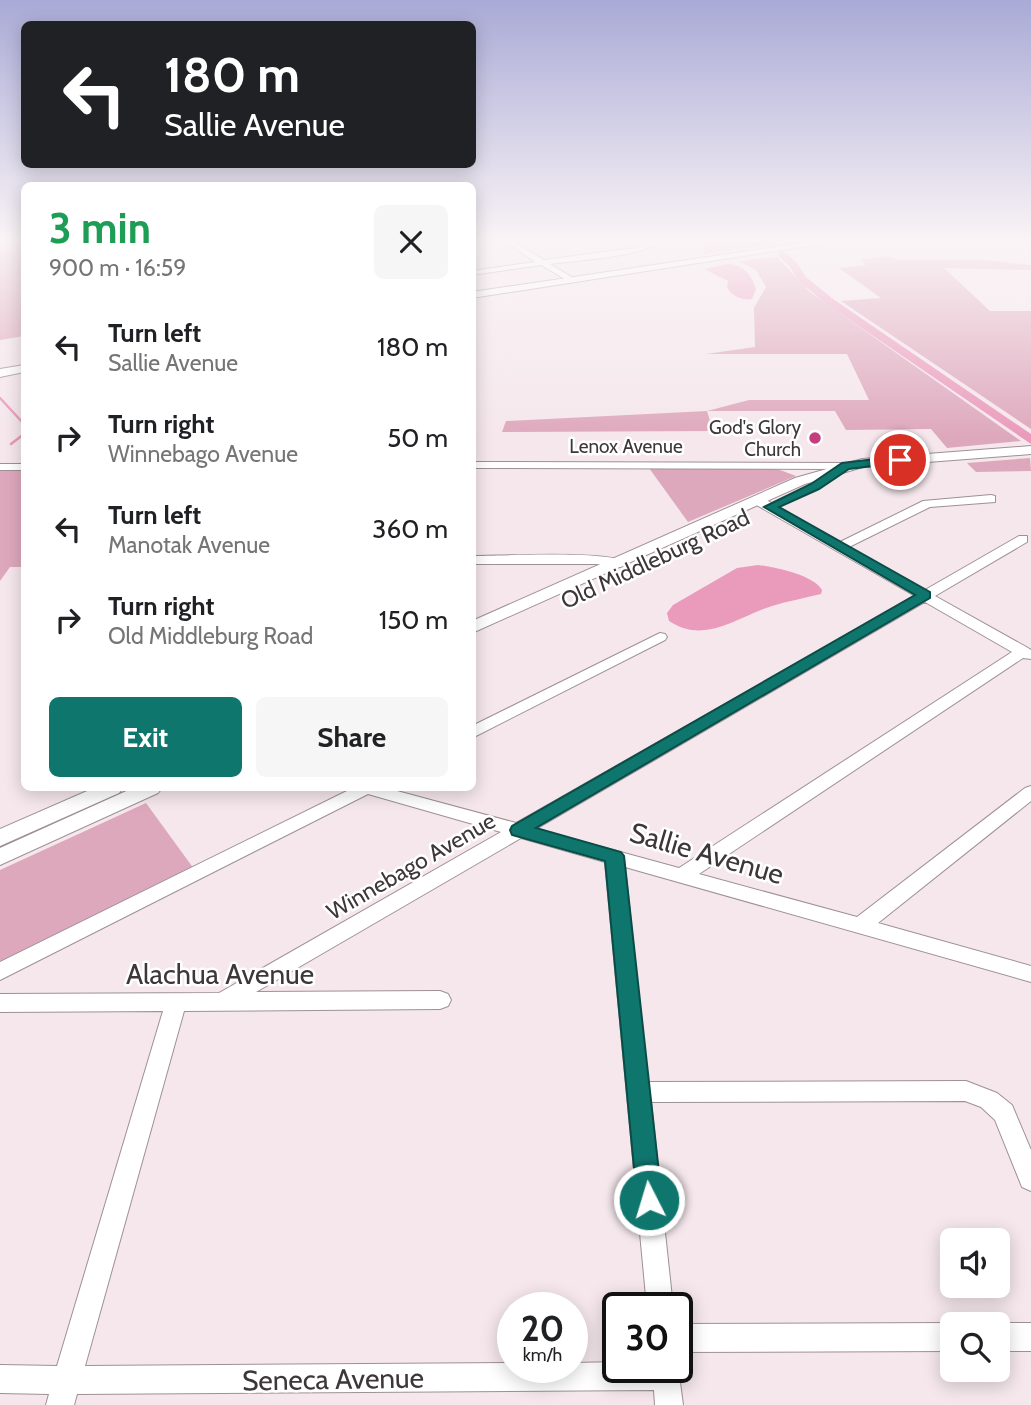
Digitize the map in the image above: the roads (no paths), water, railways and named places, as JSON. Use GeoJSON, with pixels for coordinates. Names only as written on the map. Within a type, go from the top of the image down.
{"type":"FeatureCollection","features":[{"type":"Feature","properties":{"kind":"main road"},"geometry":{"type":"LineString","coordinates":[[0,371],[21,368]]}},
{"type":"Feature","properties":{"kind":"main road","name":"Lenox Avenue"},"geometry":{"type":"LineString","coordinates":[[846,466],[1024,450]]}},
{"type":"Feature","properties":{"kind":"main road","name":"Old Middleburg Road"},"geometry":{"type":"LineString","coordinates":[[476,640],[512,617],[621,563],[763,504],[815,486],[846,466]]}},
{"type":"Feature","properties":{"kind":"main road","name":"Old Middleburg Road"},"geometry":{"type":"LineString","coordinates":[[476,627],[512,617],[641,566],[763,504]]}},
{"type":"Feature","properties":{"kind":"main road"},"geometry":{"type":"LineString","coordinates":[[621,563],[641,566]]}},
{"type":"Feature","properties":{"kind":"main road"},"geometry":{"type":"LineString","coordinates":[[0,838],[106,791]]}},
{"type":"Feature","properties":{"kind":"main road"},"geometry":{"type":"LineString","coordinates":[[0,856],[144,791]]}},
{"type":"Feature","properties":{"kind":"street","name":"Lenox Avenue"},"geometry":{"type":"LineString","coordinates":[[476,466],[846,466]]}},
{"type":"Feature","properties":{"kind":"street"},"geometry":{"type":"LineString","coordinates":[[0,467],[21,467]]}},
{"type":"Feature","properties":{"kind":"street"},"geometry":{"type":"LineString","coordinates":[[839,547],[927,504],[990,499]]}},
{"type":"Feature","properties":{"kind":"street"},"geometry":{"type":"LineString","coordinates":[[683,876],[1027,653],[763,504]]}},
{"type":"Feature","properties":{"kind":"street","name":"Winnebago Avenue"},"geometry":{"type":"LineString","coordinates":[[221,1002],[1023,539]]}},
{"type":"Feature","properties":{"kind":"street"},"geometry":{"type":"LineString","coordinates":[[476,559],[597,560],[621,563]]}},
{"type":"Feature","properties":{"kind":"street"},"geometry":{"type":"LineString","coordinates":[[476,731],[660,637]]}},
{"type":"Feature","properties":{"kind":"street"},"geometry":{"type":"LineString","coordinates":[[0,972],[360,791]]}},
{"type":"Feature","properties":{"kind":"street","name":"Sallie Avenue"},"geometry":{"type":"LineString","coordinates":[[377,791],[1031,974]]}},
{"type":"Feature","properties":{"kind":"street"},"geometry":{"type":"LineString","coordinates":[[860,926],[1031,792]]}},
{"type":"Feature","properties":{"kind":"street"},"geometry":{"type":"LineString","coordinates":[[614,856],[659,1292]]}},
{"type":"Feature","properties":{"kind":"street","name":"Alachua Avenue"},"geometry":{"type":"LineString","coordinates":[[0,1003],[440,1000]]}},
{"type":"Feature","properties":{"kind":"street"},"geometry":{"type":"LineString","coordinates":[[64,1393],[176,1002]]}},
{"type":"Feature","properties":{"kind":"street"},"geometry":{"type":"LineString","coordinates":[[639,1092],[966,1091],[989,1100],[1004,1113],[1031,1179]]}},
{"type":"Feature","properties":{"kind":"street"},"geometry":{"type":"LineString","coordinates":[[693,1338],[940,1337]]}},
{"type":"Feature","properties":{"kind":"street"},"geometry":{"type":"LineString","coordinates":[[1010,1337],[1031,1337]]}},
{"type":"Feature","properties":{"kind":"street","name":"Seneca Avenue"},"geometry":{"type":"LineString","coordinates":[[0,1379],[64,1393],[602,1374]]}},
{"type":"Feature","properties":{"kind":"street"},"geometry":{"type":"LineString","coordinates":[[667,1383],[669,1405]]}},
{"type":"Feature","properties":{"kind":"waterway"},"geometry":{"type":"LineString","coordinates":[[836,306],[1031,440]]}},
{"type":"Feature","properties":{"kind":"waterway"},"geometry":{"type":"LineString","coordinates":[[0,398],[21,421]]}},
{"type":"Feature","properties":{"kind":"waterway"},"geometry":{"type":"LineString","coordinates":[[11,444],[21,436]]}},
{"type":"Feature","properties":{"kind":"place","name":"God's Glory Church"},"geometry":{"type":"Point","coordinates":[815,438]}}]}
